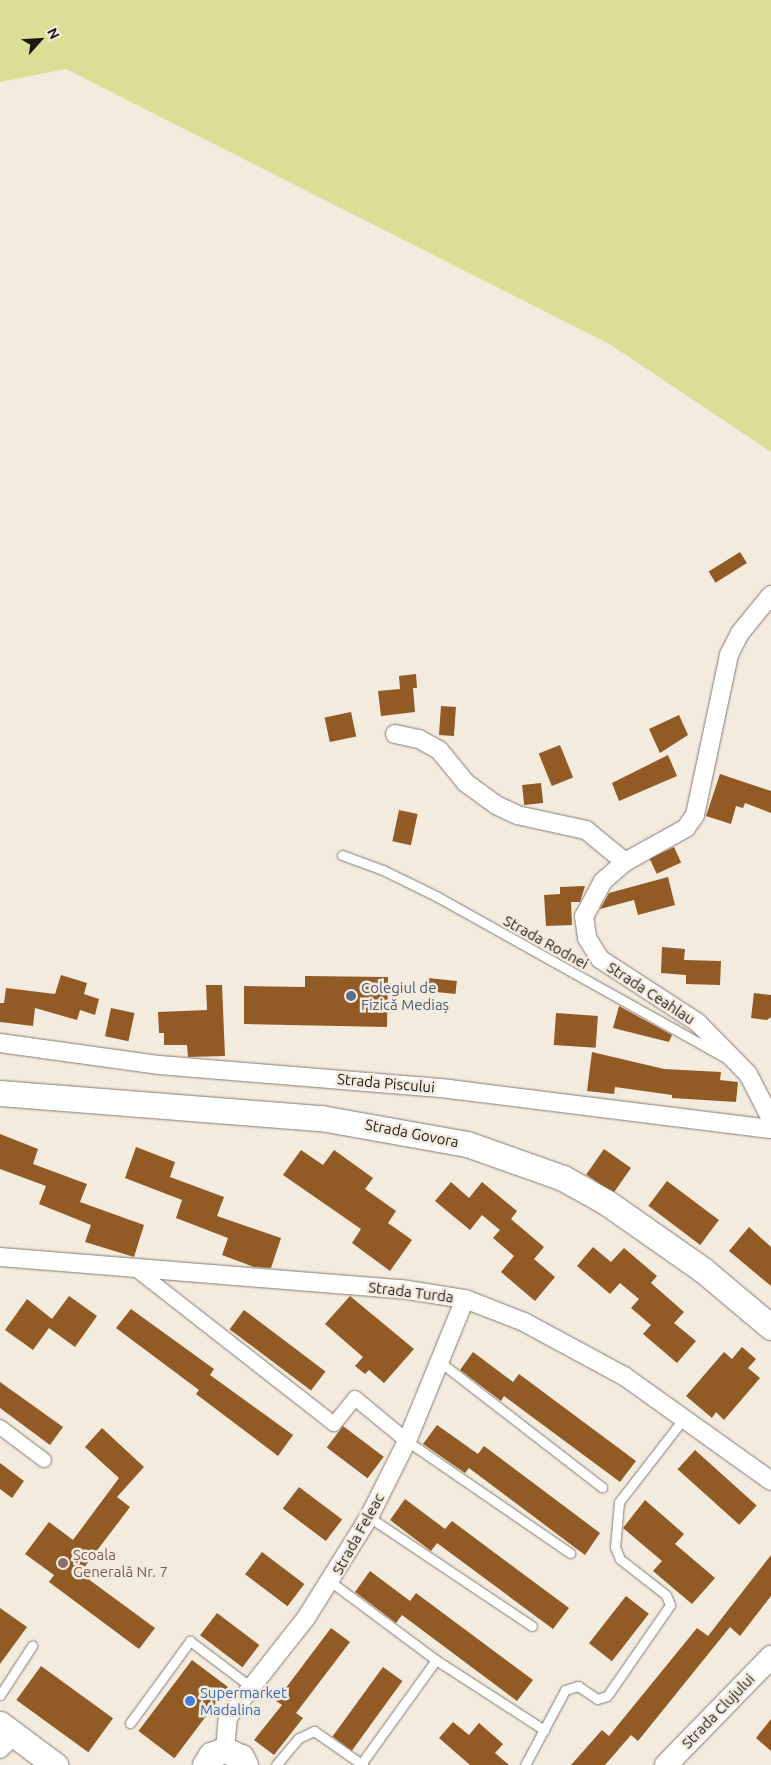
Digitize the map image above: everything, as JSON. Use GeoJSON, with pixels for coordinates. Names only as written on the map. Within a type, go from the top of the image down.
{"type":"FeatureCollection","features":[{"type":"Feature","properties":{"kind":"main road","name":"Strada Govora"},"geometry":{"type":"LineString","coordinates":[[0,1093],[321,1118],[467,1144],[563,1178],[606,1202],[673,1247],[771,1327]]}},
{"type":"Feature","properties":{"kind":"main road"},"geometry":{"type":"LineString","coordinates":[[4,1736],[54,1765]]}},
{"type":"Feature","properties":{"kind":"main road"},"geometry":{"type":"LineString","coordinates":[[205,1765],[211,1755],[225,1750],[234,1752],[245,1765]]}},
{"type":"Feature","properties":{"kind":"street","name":"Strada Ceahlau"},"geometry":{"type":"LineString","coordinates":[[771,595],[740,633],[729,655],[695,815],[672,837],[625,862],[592,897],[584,916],[587,938],[600,959],[697,1022],[733,1056],[748,1074],[771,1119]]}},
{"type":"Feature","properties":{"kind":"street"},"geometry":{"type":"LineString","coordinates":[[395,734],[419,739],[439,750],[466,783],[496,805],[517,815],[586,830],[606,842],[625,862]]}},
{"type":"Feature","properties":{"kind":"street","name":"Strada Piscului"},"geometry":{"type":"LineString","coordinates":[[0,1043],[159,1065],[449,1089],[771,1129]]}},
{"type":"Feature","properties":{"kind":"street","name":"Strada Turda"},"geometry":{"type":"LineString","coordinates":[[0,1257],[133,1266],[401,1289],[465,1299],[524,1322],[624,1376],[771,1481]]}},
{"type":"Feature","properties":{"kind":"street"},"geometry":{"type":"LineString","coordinates":[[133,1266],[334,1424],[354,1398],[407,1441]]}},
{"type":"Feature","properties":{"kind":"street","name":"Strada Feleac"},"geometry":{"type":"LineString","coordinates":[[225,1750],[228,1717],[331,1582],[369,1517],[407,1441],[465,1299]]}},
{"type":"Feature","properties":{"kind":"street"},"geometry":{"type":"LineString","coordinates":[[0,1427],[44,1460]]}},
{"type":"Feature","properties":{"kind":"street","name":"Strada Clujului"},"geometry":{"type":"LineString","coordinates":[[666,1765],[771,1657]]}},
{"type":"Feature","properties":{"kind":"lane","name":"Strada Rodnei"},"geometry":{"type":"LineString","coordinates":[[342,855],[383,870],[438,898],[664,1021],[721,1056],[733,1056]]}},
{"type":"Feature","properties":{"kind":"lane"},"geometry":{"type":"LineString","coordinates":[[440,1362],[602,1487]]}},
{"type":"Feature","properties":{"kind":"lane"},"geometry":{"type":"LineString","coordinates":[[525,1765],[571,1686],[578,1686],[597,1699],[607,1696],[670,1605],[666,1595],[620,1559],[615,1547],[619,1502],[684,1418]]}},
{"type":"Feature","properties":{"kind":"lane"},"geometry":{"type":"LineString","coordinates":[[407,1441],[570,1553]]}},
{"type":"Feature","properties":{"kind":"lane"},"geometry":{"type":"LineString","coordinates":[[369,1517],[532,1626]]}},
{"type":"Feature","properties":{"kind":"lane"},"geometry":{"type":"LineString","coordinates":[[331,1582],[436,1660],[544,1730]]}},
{"type":"Feature","properties":{"kind":"lane"},"geometry":{"type":"LineString","coordinates":[[130,1723],[190,1641],[251,1687]]}},
{"type":"Feature","properties":{"kind":"lane"},"geometry":{"type":"LineString","coordinates":[[0,1695],[32,1646]]}},
{"type":"Feature","properties":{"kind":"lane"},"geometry":{"type":"LineString","coordinates":[[276,1765],[299,1738],[314,1731],[362,1764],[436,1660]]}},
{"type":"Feature","properties":{"kind":"green space"},"geometry":{"type":"Polygon","coordinates":[[[0,0],[771,0],[771,452],[611,345],[66,69],[0,82],[0,0]]]}},
{"type":"Feature","properties":{"kind":"building"},"geometry":{"type":"Polygon","coordinates":[[[740,552],[747,563],[716,583],[709,572],[740,552]]]}},
{"type":"Feature","properties":{"kind":"building"},"geometry":{"type":"Polygon","coordinates":[[[416,674],[417,688],[413,688],[415,712],[381,716],[378,691],[400,689],[399,676],[416,674]]]}},
{"type":"Feature","properties":{"kind":"building"},"geometry":{"type":"Polygon","coordinates":[[[441,706],[456,707],[454,736],[439,735],[441,706]]]}},
{"type":"Feature","properties":{"kind":"building"},"geometry":{"type":"Polygon","coordinates":[[[351,712],[356,736],[330,742],[325,718],[351,712]]]}},
{"type":"Feature","properties":{"kind":"building"},"geometry":{"type":"Polygon","coordinates":[[[679,715],[688,735],[660,753],[649,729],[679,715]]]}},
{"type":"Feature","properties":{"kind":"building"},"geometry":{"type":"Polygon","coordinates":[[[560,745],[573,777],[552,786],[539,754],[560,745]]]}},
{"type":"Feature","properties":{"kind":"building"},"geometry":{"type":"Polygon","coordinates":[[[668,755],[677,776],[619,801],[612,783],[668,755]]]}},
{"type":"Feature","properties":{"kind":"building"},"geometry":{"type":"Polygon","coordinates":[[[720,774],[771,791],[771,813],[745,803],[743,808],[736,806],[731,824],[706,816],[720,774]]]}},
{"type":"Feature","properties":{"kind":"building"},"geometry":{"type":"Polygon","coordinates":[[[541,783],[543,803],[524,805],[522,785],[541,783]]]}},
{"type":"Feature","properties":{"kind":"building"},"geometry":{"type":"Polygon","coordinates":[[[399,810],[418,814],[411,845],[392,841],[399,810]]]}},
{"type":"Feature","properties":{"kind":"building"},"geometry":{"type":"Polygon","coordinates":[[[674,847],[681,862],[657,874],[650,858],[674,847]]]}},
{"type":"Feature","properties":{"kind":"building"},"geometry":{"type":"Polygon","coordinates":[[[668,877],[675,905],[638,915],[634,900],[600,909],[609,893],[668,877]]]}},
{"type":"Feature","properties":{"kind":"building"},"geometry":{"type":"Polygon","coordinates":[[[585,886],[580,902],[571,902],[572,925],[546,926],[544,895],[560,894],[560,887],[585,886]]]}},
{"type":"Feature","properties":{"kind":"building"},"geometry":{"type":"Polygon","coordinates":[[[662,947],[685,949],[684,960],[721,961],[720,985],[686,984],[686,975],[661,973],[662,947]]]}},
{"type":"Feature","properties":{"kind":"building"},"geometry":{"type":"Polygon","coordinates":[[[61,975],[87,983],[84,994],[99,999],[95,1015],[80,1010],[77,1020],[35,1008],[33,1026],[0,1022],[0,1003],[4,1003],[6,988],[55,994],[61,975]]]}},
{"type":"Feature","properties":{"kind":"building"},"geometry":{"type":"Polygon","coordinates":[[[305,976],[388,977],[387,1027],[244,1024],[244,986],[305,987],[305,976]]]}},
{"type":"Feature","properties":{"kind":"building"},"geometry":{"type":"Polygon","coordinates":[[[428,978],[457,981],[455,994],[427,991],[428,978]]]}},
{"type":"Feature","properties":{"kind":"building"},"geometry":{"type":"Polygon","coordinates":[[[206,985],[222,985],[225,1056],[188,1057],[187,1045],[164,1045],[164,1033],[159,1033],[158,1012],[207,1010],[206,985]]]}},
{"type":"Feature","properties":{"kind":"building"},"geometry":{"type":"Polygon","coordinates":[[[754,993],[771,995],[771,1017],[767,1020],[751,1018],[754,993]]]}},
{"type":"Feature","properties":{"kind":"building"},"geometry":{"type":"Polygon","coordinates":[[[619,1006],[672,1035],[669,1042],[613,1028],[619,1006]]]}},
{"type":"Feature","properties":{"kind":"building"},"geometry":{"type":"Polygon","coordinates":[[[111,1008],[134,1013],[128,1041],[105,1036],[111,1008]]]}},
{"type":"Feature","properties":{"kind":"building"},"geometry":{"type":"Polygon","coordinates":[[[556,1013],[598,1016],[596,1048],[554,1045],[556,1013]]]}},
{"type":"Feature","properties":{"kind":"building"},"geometry":{"type":"Polygon","coordinates":[[[592,1052],[664,1069],[721,1072],[720,1080],[738,1082],[736,1102],[672,1098],[672,1095],[615,1087],[614,1094],[587,1091],[592,1052]]]}},
{"type":"Feature","properties":{"kind":"building"},"geometry":{"type":"Polygon","coordinates":[[[0,1134],[38,1149],[33,1164],[87,1184],[80,1202],[144,1225],[134,1257],[85,1242],[91,1225],[39,1204],[46,1186],[0,1169],[0,1134]]]}},
{"type":"Feature","properties":{"kind":"building"},"geometry":{"type":"Polygon","coordinates":[[[136,1147],[175,1162],[170,1177],[224,1197],[217,1216],[281,1238],[271,1268],[254,1267],[222,1255],[228,1238],[176,1218],[182,1200],[125,1178],[136,1147]]]}},
{"type":"Feature","properties":{"kind":"building"},"geometry":{"type":"Polygon","coordinates":[[[604,1149],[631,1168],[613,1193],[586,1174],[604,1149]]]}},
{"type":"Feature","properties":{"kind":"building"},"geometry":{"type":"Polygon","coordinates":[[[301,1150],[323,1165],[334,1150],[373,1178],[365,1189],[396,1211],[388,1223],[412,1240],[390,1271],[352,1243],[361,1229],[283,1175],[301,1150]]]}},
{"type":"Feature","properties":{"kind":"building"},"geometry":{"type":"Polygon","coordinates":[[[667,1181],[719,1220],[700,1245],[648,1206],[667,1181]]]}},
{"type":"Feature","properties":{"kind":"building"},"geometry":{"type":"Polygon","coordinates":[[[451,1182],[469,1198],[482,1182],[517,1211],[511,1219],[544,1247],[534,1259],[555,1277],[535,1301],[501,1272],[514,1256],[493,1238],[500,1230],[482,1215],[470,1230],[435,1201],[451,1182]]]}},
{"type":"Feature","properties":{"kind":"building"},"geometry":{"type":"Polygon","coordinates":[[[749,1227],[771,1247],[771,1286],[729,1251],[749,1227]]]}},
{"type":"Feature","properties":{"kind":"building"},"geometry":{"type":"Polygon","coordinates":[[[593,1247],[611,1262],[624,1248],[657,1276],[651,1283],[684,1312],[674,1323],[696,1341],[677,1363],[643,1334],[651,1325],[631,1308],[639,1299],[620,1283],[610,1294],[577,1266],[593,1247]]]}},
{"type":"Feature","properties":{"kind":"building"},"geometry":{"type":"Polygon","coordinates":[[[69,1296],[97,1316],[75,1347],[49,1328],[33,1350],[5,1330],[27,1299],[52,1319],[69,1296]]]}},
{"type":"Feature","properties":{"kind":"building"},"geometry":{"type":"Polygon","coordinates":[[[350,1296],[414,1349],[384,1383],[369,1370],[365,1374],[355,1366],[363,1357],[325,1324],[350,1296]]]}},
{"type":"Feature","properties":{"kind":"building"},"geometry":{"type":"Polygon","coordinates":[[[131,1309],[214,1369],[210,1375],[293,1435],[278,1456],[196,1394],[199,1390],[116,1328],[131,1309]]]}},
{"type":"Feature","properties":{"kind":"building"},"geometry":{"type":"Polygon","coordinates":[[[244,1310],[325,1371],[311,1391],[230,1329],[244,1310]]]}},
{"type":"Feature","properties":{"kind":"building"},"geometry":{"type":"Polygon","coordinates":[[[742,1347],[756,1359],[748,1368],[760,1378],[724,1420],[716,1412],[712,1418],[686,1396],[724,1352],[732,1359],[742,1347]]]}},
{"type":"Feature","properties":{"kind":"building"},"geometry":{"type":"Polygon","coordinates":[[[473,1352],[513,1382],[519,1374],[636,1461],[620,1482],[504,1396],[501,1401],[460,1370],[473,1352]]]}},
{"type":"Feature","properties":{"kind":"building"},"geometry":{"type":"Polygon","coordinates":[[[0,1382],[63,1427],[50,1445],[0,1408],[0,1382]]]}},
{"type":"Feature","properties":{"kind":"building"},"geometry":{"type":"Polygon","coordinates":[[[437,1425],[478,1454],[484,1446],[600,1533],[585,1555],[469,1468],[465,1473],[423,1444],[437,1425]]]}},
{"type":"Feature","properties":{"kind":"building"},"geometry":{"type":"Polygon","coordinates":[[[343,1426],[384,1457],[367,1478],[327,1448],[343,1426]]]}},
{"type":"Feature","properties":{"kind":"building","name":"Școala Generală Nr. 7"},"geometry":{"type":"Polygon","coordinates":[[[102,1428],[144,1467],[117,1497],[130,1507],[80,1573],[155,1628],[139,1649],[49,1582],[54,1575],[25,1554],[49,1522],[73,1540],[119,1478],[85,1447],[102,1428]]]}},
{"type":"Feature","properties":{"kind":"building"},"geometry":{"type":"Polygon","coordinates":[[[695,1450],[757,1506],[739,1525],[678,1469],[695,1450]]]}},
{"type":"Feature","properties":{"kind":"building"},"geometry":{"type":"Polygon","coordinates":[[[0,1463],[24,1481],[12,1498],[0,1489],[0,1463]]]}},
{"type":"Feature","properties":{"kind":"building"},"geometry":{"type":"Polygon","coordinates":[[[299,1487],[342,1519],[326,1541],[283,1509],[299,1487]]]}},
{"type":"Feature","properties":{"kind":"building"},"geometry":{"type":"Polygon","coordinates":[[[405,1499],[445,1529],[452,1521],[569,1608],[553,1629],[437,1543],[431,1551],[390,1520],[405,1499]]]}},
{"type":"Feature","properties":{"kind":"building"},"geometry":{"type":"Polygon","coordinates":[[[645,1500],[684,1534],[675,1544],[715,1578],[692,1604],[653,1571],[662,1561],[623,1528],[645,1500]]]}},
{"type":"Feature","properties":{"kind":"building"},"geometry":{"type":"Polygon","coordinates":[[[262,1552],[304,1584],[287,1606],[245,1574],[262,1552]]]}},
{"type":"Feature","properties":{"kind":"building"},"geometry":{"type":"Polygon","coordinates":[[[771,1555],[771,1596],[740,1636],[730,1627],[638,1741],[631,1735],[605,1765],[571,1765],[602,1730],[609,1736],[697,1628],[708,1636],[771,1555]]]}},
{"type":"Feature","properties":{"kind":"building"},"geometry":{"type":"Polygon","coordinates":[[[370,1571],[410,1601],[416,1593],[533,1680],[517,1701],[402,1615],[396,1623],[355,1592],[370,1571]]]}},
{"type":"Feature","properties":{"kind":"building"},"geometry":{"type":"Polygon","coordinates":[[[626,1596],[649,1614],[612,1661],[589,1643],[626,1596]]]}},
{"type":"Feature","properties":{"kind":"building"},"geometry":{"type":"Polygon","coordinates":[[[0,1608],[27,1627],[0,1664],[0,1608]]]}},
{"type":"Feature","properties":{"kind":"building"},"geometry":{"type":"Polygon","coordinates":[[[217,1613],[259,1645],[242,1667],[200,1635],[217,1613]]]}},
{"type":"Feature","properties":{"kind":"building"},"geometry":{"type":"Polygon","coordinates":[[[331,1628],[350,1642],[296,1713],[303,1718],[274,1755],[254,1740],[282,1705],[276,1701],[331,1628]]]}},
{"type":"Feature","properties":{"kind":"building","name":"Supermarket Madalina"},"geometry":{"type":"Polygon","coordinates":[[[192,1660],[228,1687],[174,1758],[138,1731],[192,1660]]]}},
{"type":"Feature","properties":{"kind":"building"},"geometry":{"type":"Polygon","coordinates":[[[41,1666],[113,1718],[88,1752],[16,1700],[41,1666]]]}},
{"type":"Feature","properties":{"kind":"building"},"geometry":{"type":"Polygon","coordinates":[[[383,1667],[402,1681],[352,1751],[332,1737],[383,1667]]]}},
{"type":"Feature","properties":{"kind":"building"},"geometry":{"type":"Polygon","coordinates":[[[771,1719],[771,1751],[756,1738],[771,1719]]]}},
{"type":"Feature","properties":{"kind":"building"},"geometry":{"type":"Polygon","coordinates":[[[453,1722],[469,1735],[479,1723],[503,1744],[495,1753],[509,1765],[470,1765],[439,1738],[453,1722]]]}},
{"type":"Feature","properties":{"kind":"place","name":"Colegiul de Fizică Mediaș"},"geometry":{"type":"Point","coordinates":[351,996]}},
{"type":"Feature","properties":{"kind":"place","name":"Școala Generală Nr. 7"},"geometry":{"type":"Point","coordinates":[63,1563]}},
{"type":"Feature","properties":{"kind":"place","name":"Supermarket Madalina"},"geometry":{"type":"Point","coordinates":[190,1701]}}]}
